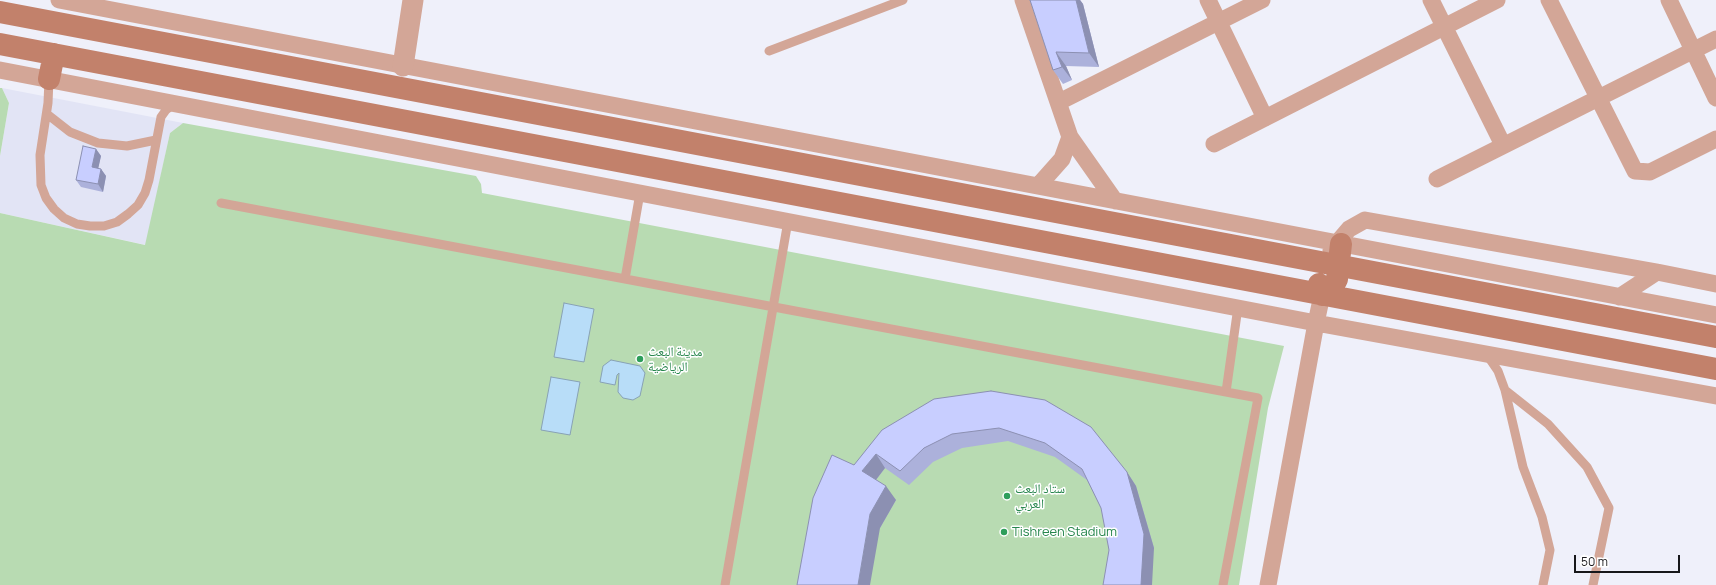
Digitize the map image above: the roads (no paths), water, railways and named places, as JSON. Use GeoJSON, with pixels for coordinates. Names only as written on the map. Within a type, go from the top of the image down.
{"type":"FeatureCollection","features":[{"type":"Feature","properties":{"kind":"main road"},"geometry":{"type":"LineString","coordinates":[[0,12],[1335,253],[1716,337]]}},
{"type":"Feature","properties":{"kind":"main road"},"geometry":{"type":"LineString","coordinates":[[0,44],[1716,369]]}},
{"type":"Feature","properties":{"kind":"main road"},"geometry":{"type":"LineString","coordinates":[[49,79],[54,54]]}},
{"type":"Feature","properties":{"kind":"main road"},"geometry":{"type":"LineString","coordinates":[[1322,295],[1334,285],[1337,279],[1335,253]]}},
{"type":"Feature","properties":{"kind":"street"},"geometry":{"type":"LineString","coordinates":[[59,0],[1115,201],[1335,253],[1619,297],[1716,315]]}},
{"type":"Feature","properties":{"kind":"street"},"geometry":{"type":"LineString","coordinates":[[403,66],[413,0]]}},
{"type":"Feature","properties":{"kind":"street"},"geometry":{"type":"LineString","coordinates":[[1042,0],[1024,4],[1070,137],[1115,201]]}},
{"type":"Feature","properties":{"kind":"street"},"geometry":{"type":"LineString","coordinates":[[1208,0],[1265,118]]}},
{"type":"Feature","properties":{"kind":"street"},"geometry":{"type":"LineString","coordinates":[[1059,102],[1262,0]]}},
{"type":"Feature","properties":{"kind":"street"},"geometry":{"type":"LineString","coordinates":[[1431,0],[1504,145]]}},
{"type":"Feature","properties":{"kind":"street"},"geometry":{"type":"LineString","coordinates":[[1214,144],[1497,0]]}},
{"type":"Feature","properties":{"kind":"street"},"geometry":{"type":"LineString","coordinates":[[1549,0],[1635,171],[1650,172],[1716,139]]}},
{"type":"Feature","properties":{"kind":"street"},"geometry":{"type":"LineString","coordinates":[[1670,0],[1716,98]]}},
{"type":"Feature","properties":{"kind":"street"},"geometry":{"type":"LineString","coordinates":[[1437,179],[1716,39]]}},
{"type":"Feature","properties":{"kind":"street"},"geometry":{"type":"LineString","coordinates":[[0,70],[1238,307],[1316,324],[1716,396]]}},
{"type":"Feature","properties":{"kind":"street"},"geometry":{"type":"LineString","coordinates":[[1038,186],[1062,158],[1070,137]]}},
{"type":"Feature","properties":{"kind":"street"},"geometry":{"type":"LineString","coordinates":[[1335,253],[1349,229],[1365,220],[1657,272],[1716,284]]}},
{"type":"Feature","properties":{"kind":"street"},"geometry":{"type":"LineString","coordinates":[[1619,297],[1657,272]]}},
{"type":"Feature","properties":{"kind":"street"},"geometry":{"type":"LineString","coordinates":[[1268,585],[1322,295]]}},
{"type":"Feature","properties":{"kind":"lane"},"geometry":{"type":"LineString","coordinates":[[769,51],[903,0]]}},
{"type":"Feature","properties":{"kind":"lane"},"geometry":{"type":"LineString","coordinates":[[49,79],[47,114],[40,155],[41,185],[46,198],[54,209],[64,218],[77,224],[104,226],[117,222],[138,205],[145,193],[149,180],[161,117],[166,110],[174,104]]}},
{"type":"Feature","properties":{"kind":"lane"},"geometry":{"type":"LineString","coordinates":[[47,114],[70,132],[98,143],[127,146],[156,140]]}},
{"type":"Feature","properties":{"kind":"lane"},"geometry":{"type":"LineString","coordinates":[[625,279],[640,193]]}},
{"type":"Feature","properties":{"kind":"lane"},"geometry":{"type":"LineString","coordinates":[[221,203],[1258,398],[1223,585]]}},
{"type":"Feature","properties":{"kind":"lane"},"geometry":{"type":"LineString","coordinates":[[725,585],[788,221]]}},
{"type":"Feature","properties":{"kind":"lane"},"geometry":{"type":"LineString","coordinates":[[1226,392],[1238,307]]}},
{"type":"Feature","properties":{"kind":"lane"},"geometry":{"type":"LineString","coordinates":[[1487,355],[1498,371],[1505,390],[1523,467],[1542,517],[1550,550],[1543,585]]}},
{"type":"Feature","properties":{"kind":"lane"},"geometry":{"type":"LineString","coordinates":[[1505,390],[1548,424],[1587,467],[1609,508],[1592,585]]}},
{"type":"Feature","properties":{"kind":"water"},"geometry":{"type":"Polygon","coordinates":[[[564,303],[594,309],[584,362],[554,357],[564,303]]]}},
{"type":"Feature","properties":{"kind":"water"},"geometry":{"type":"Polygon","coordinates":[[[611,360],[640,366],[645,373],[640,396],[633,400],[623,398],[618,392],[619,373],[617,375],[615,385],[600,382],[603,366],[611,360]]]}},
{"type":"Feature","properties":{"kind":"water"},"geometry":{"type":"Polygon","coordinates":[[[551,377],[580,382],[570,435],[541,430],[551,377]]]}},
{"type":"Feature","properties":{"kind":"place","name":"مدينة البعث الرياضية"},"geometry":{"type":"Point","coordinates":[640,359]}},
{"type":"Feature","properties":{"kind":"place","name":"ستاد البعث العربي"},"geometry":{"type":"Point","coordinates":[1007,496]}},
{"type":"Feature","properties":{"kind":"place","name":"Tishreen Stadium"},"geometry":{"type":"Point","coordinates":[1004,532]}}]}
